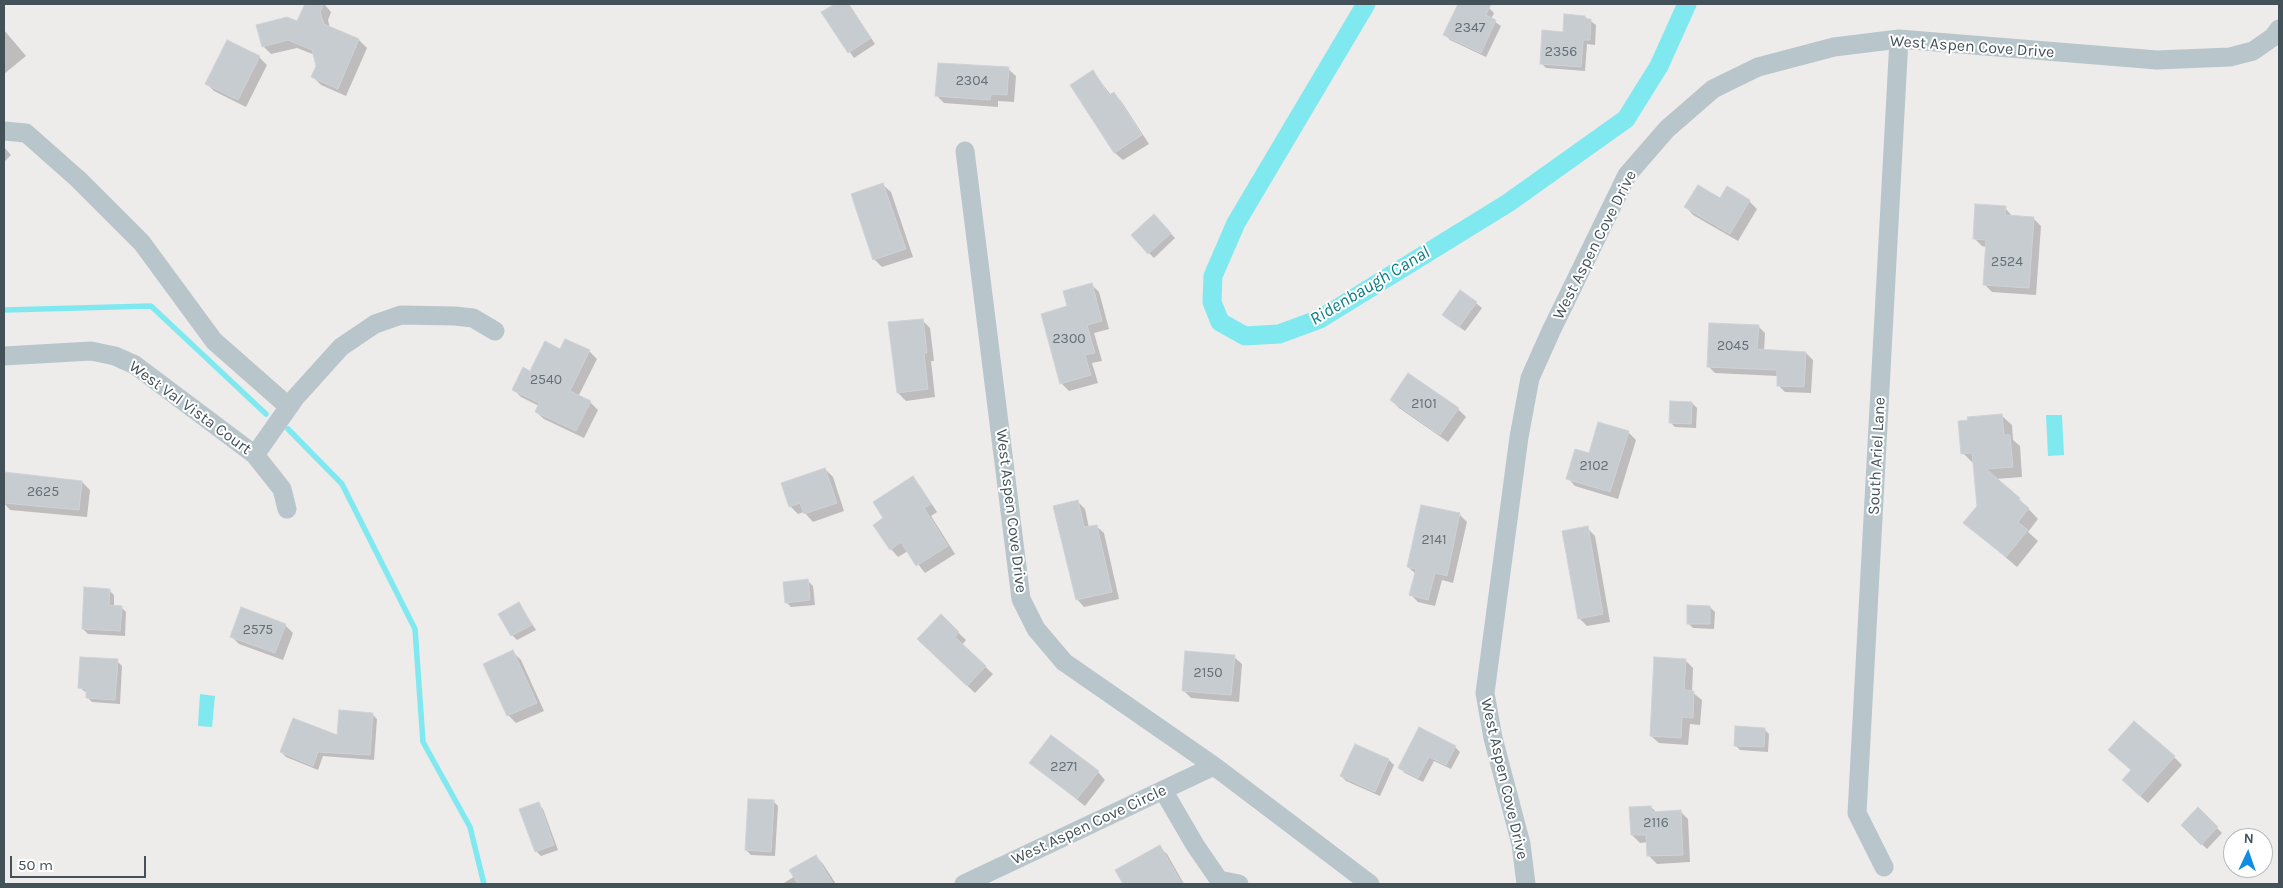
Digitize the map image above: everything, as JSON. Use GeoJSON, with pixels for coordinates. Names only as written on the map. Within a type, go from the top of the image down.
{"type":"FeatureCollection","features":[{"type":"Feature","properties":{"kind":"street","name":"West Aspen Cove Drive"},"geometry":{"type":"LineString","coordinates":[[1526,884],[1521,844],[1493,738],[1484,693],[1521,427],[1530,378],[1550,331],[1627,175],[1667,129],[1713,89],[1758,67],[1834,47],[1899,39],[2157,60],[2230,56],[2253,51],[2274,37],[2279,28]]}},
{"type":"Feature","properties":{"kind":"street","name":"South Ariel Lane"},"geometry":{"type":"LineString","coordinates":[[1884,867],[1857,813],[1899,39]]}},
{"type":"Feature","properties":{"kind":"street"},"geometry":{"type":"LineString","coordinates":[[4,131],[26,133],[78,179],[142,243],[214,341],[289,407]]}},
{"type":"Feature","properties":{"kind":"street","name":"West Aspen Cove Drive"},"geometry":{"type":"LineString","coordinates":[[966,151],[1021,599],[1036,629],[1064,662],[1214,766],[1370,884]]}},
{"type":"Feature","properties":{"kind":"street"},"geometry":{"type":"LineString","coordinates":[[255,455],[289,407],[341,347],[375,324],[402,315],[455,316],[473,318],[495,331]]}},
{"type":"Feature","properties":{"kind":"street","name":"West Val Vista Court"},"geometry":{"type":"LineString","coordinates":[[4,356],[91,351],[115,356],[135,365],[255,455],[282,489],[288,509]]}},
{"type":"Feature","properties":{"kind":"street","name":"West Aspen Cove Circle"},"geometry":{"type":"LineString","coordinates":[[964,884],[1214,766]]}},
{"type":"Feature","properties":{"kind":"street"},"geometry":{"type":"LineString","coordinates":[[1163,790],[1218,882],[1239,884]]}},
{"type":"Feature","properties":{"kind":"water"},"geometry":{"type":"Polygon","coordinates":[[[2046,415],[2062,415],[2064,455],[2048,456],[2046,415]]]}},
{"type":"Feature","properties":{"kind":"water"},"geometry":{"type":"Polygon","coordinates":[[[200,694],[215,696],[212,727],[198,726],[200,694]]]}},
{"type":"Feature","properties":{"kind":"building"},"geometry":{"type":"Polygon","coordinates":[[[305,4],[324,4],[320,12],[324,24],[359,39],[338,89],[311,77],[316,66],[312,50],[288,40],[262,47],[256,25],[287,17],[297,21],[305,4]]]}},
{"type":"Feature","properties":{"kind":"building"},"geometry":{"type":"Polygon","coordinates":[[[835,4],[848,4],[871,38],[848,53],[821,12],[835,4]]]}},
{"type":"Feature","properties":{"kind":"building"},"geometry":{"type":"Polygon","coordinates":[[[1458,4],[1491,4],[1486,15],[1496,20],[1481,53],[1443,35],[1458,4]]]}},
{"type":"Feature","properties":{"kind":"building"},"geometry":{"type":"Polygon","coordinates":[[[1564,14],[1585,16],[1585,19],[1591,19],[1590,40],[1583,40],[1581,67],[1540,64],[1542,30],[1563,32],[1564,14]]]}},
{"type":"Feature","properties":{"kind":"building"},"geometry":{"type":"Polygon","coordinates":[[[227,40],[260,56],[238,100],[205,84],[227,40]]]}},
{"type":"Feature","properties":{"kind":"building"},"geometry":{"type":"Polygon","coordinates":[[[938,63],[1009,67],[1007,95],[991,94],[990,100],[935,96],[938,63]]]}},
{"type":"Feature","properties":{"kind":"building"},"geometry":{"type":"Polygon","coordinates":[[[1093,70],[1109,95],[1114,92],[1142,135],[1114,153],[1070,85],[1093,70]]]}},
{"type":"Feature","properties":{"kind":"building"},"geometry":{"type":"Polygon","coordinates":[[[883,183],[906,249],[873,260],[851,194],[883,183]]]}},
{"type":"Feature","properties":{"kind":"building"},"geometry":{"type":"Polygon","coordinates":[[[1698,185],[1720,198],[1727,186],[1750,200],[1730,234],[1684,207],[1698,185]]]}},
{"type":"Feature","properties":{"kind":"building"},"geometry":{"type":"Polygon","coordinates":[[[1975,204],[2006,206],[2005,215],[2034,217],[2029,288],[1983,285],[1986,240],[1973,239],[1975,204]]]}},
{"type":"Feature","properties":{"kind":"building"},"geometry":{"type":"Polygon","coordinates":[[[1154,214],[1171,233],[1148,254],[1131,235],[1154,214]]]}},
{"type":"Feature","properties":{"kind":"building"},"geometry":{"type":"Polygon","coordinates":[[[1092,283],[1102,321],[1087,325],[1095,353],[1085,355],[1091,375],[1060,384],[1041,314],[1067,306],[1063,291],[1092,283]]]}},
{"type":"Feature","properties":{"kind":"building"},"geometry":{"type":"Polygon","coordinates":[[[1460,290],[1477,302],[1459,327],[1442,315],[1460,290]]]}},
{"type":"Feature","properties":{"kind":"building"},"geometry":{"type":"Polygon","coordinates":[[[923,319],[927,353],[924,353],[928,389],[897,393],[888,322],[923,319]]]}},
{"type":"Feature","properties":{"kind":"building"},"geometry":{"type":"Polygon","coordinates":[[[1709,323],[1759,325],[1757,349],[1806,352],[1804,387],[1777,386],[1777,370],[1707,367],[1709,323]]]}},
{"type":"Feature","properties":{"kind":"building"},"geometry":{"type":"Polygon","coordinates":[[[565,339],[590,350],[570,391],[591,401],[576,431],[535,412],[539,403],[512,390],[523,367],[530,371],[545,341],[560,349],[565,339]]]}},
{"type":"Feature","properties":{"kind":"building"},"geometry":{"type":"Polygon","coordinates":[[[1408,373],[1459,408],[1440,435],[1390,400],[1408,373]]]}},
{"type":"Feature","properties":{"kind":"building"},"geometry":{"type":"Polygon","coordinates":[[[1670,401],[1692,402],[1691,424],[1669,423],[1670,401]]]}},
{"type":"Feature","properties":{"kind":"building"},"geometry":{"type":"Polygon","coordinates":[[[2002,414],[2004,435],[2010,435],[2013,467],[1986,469],[2029,508],[2018,522],[2028,530],[2006,557],[1963,523],[1977,506],[1972,453],[1961,454],[1958,421],[1968,420],[1967,417],[2002,414]]]}},
{"type":"Feature","properties":{"kind":"building"},"geometry":{"type":"Polygon","coordinates":[[[1598,422],[1629,431],[1610,492],[1566,479],[1575,449],[1589,453],[1598,422]]]}},
{"type":"Feature","properties":{"kind":"building"},"geometry":{"type":"Polygon","coordinates":[[[825,468],[837,503],[804,514],[800,503],[789,507],[781,483],[825,468]]]}},
{"type":"Feature","properties":{"kind":"building"},"geometry":{"type":"Polygon","coordinates":[[[4,472],[82,481],[79,510],[4,503],[4,472]]]}},
{"type":"Feature","properties":{"kind":"building"},"geometry":{"type":"Polygon","coordinates":[[[913,476],[931,504],[924,508],[948,546],[916,566],[901,542],[890,550],[873,525],[883,518],[873,502],[913,476]]]}},
{"type":"Feature","properties":{"kind":"building"},"geometry":{"type":"Polygon","coordinates":[[[1078,500],[1084,527],[1097,525],[1112,592],[1076,600],[1053,506],[1078,500]]]}},
{"type":"Feature","properties":{"kind":"building"},"geometry":{"type":"Polygon","coordinates":[[[1421,505],[1460,513],[1447,576],[1435,573],[1428,600],[1409,595],[1416,569],[1407,567],[1421,505]]]}},
{"type":"Feature","properties":{"kind":"building"},"geometry":{"type":"Polygon","coordinates":[[[1588,526],[1603,614],[1578,619],[1562,531],[1588,526]]]}},
{"type":"Feature","properties":{"kind":"building"},"geometry":{"type":"Polygon","coordinates":[[[808,579],[810,600],[785,603],[783,582],[808,579]]]}},
{"type":"Feature","properties":{"kind":"building"},"geometry":{"type":"Polygon","coordinates":[[[84,587],[110,589],[109,605],[122,606],[120,631],[82,629],[84,587]]]}},
{"type":"Feature","properties":{"kind":"building"},"geometry":{"type":"Polygon","coordinates":[[[519,602],[532,625],[511,636],[498,614],[519,602]]]}},
{"type":"Feature","properties":{"kind":"building"},"geometry":{"type":"Polygon","coordinates":[[[1687,605],[1710,606],[1710,624],[1687,624],[1687,605]]]}},
{"type":"Feature","properties":{"kind":"building"},"geometry":{"type":"Polygon","coordinates":[[[241,607],[286,624],[275,653],[230,637],[241,607]]]}},
{"type":"Feature","properties":{"kind":"building"},"geometry":{"type":"Polygon","coordinates":[[[941,614],[959,632],[955,637],[986,666],[967,686],[917,639],[941,614]]]}},
{"type":"Feature","properties":{"kind":"building"},"geometry":{"type":"Polygon","coordinates":[[[513,650],[537,703],[507,716],[483,664],[513,650]]]}},
{"type":"Feature","properties":{"kind":"building"},"geometry":{"type":"Polygon","coordinates":[[[1185,651],[1235,655],[1231,695],[1182,691],[1185,651]]]}},
{"type":"Feature","properties":{"kind":"building"},"geometry":{"type":"Polygon","coordinates":[[[80,657],[118,659],[115,700],[86,698],[86,689],[78,688],[80,657]]]}},
{"type":"Feature","properties":{"kind":"building"},"geometry":{"type":"Polygon","coordinates":[[[1654,657],[1686,659],[1684,690],[1694,691],[1693,718],[1682,717],[1681,738],[1650,736],[1654,657]]]}},
{"type":"Feature","properties":{"kind":"building"},"geometry":{"type":"Polygon","coordinates":[[[339,710],[373,713],[370,755],[318,752],[313,766],[280,752],[293,718],[337,735],[339,710]]]}},
{"type":"Feature","properties":{"kind":"building"},"geometry":{"type":"Polygon","coordinates":[[[2134,721],[2175,756],[2140,796],[2122,780],[2131,770],[2108,750],[2134,721]]]}},
{"type":"Feature","properties":{"kind":"building"},"geometry":{"type":"Polygon","coordinates":[[[1735,726],[1765,728],[1764,747],[1734,746],[1735,726]]]}},
{"type":"Feature","properties":{"kind":"building"},"geometry":{"type":"Polygon","coordinates":[[[1419,727],[1456,746],[1446,765],[1429,757],[1418,778],[1398,768],[1419,727]]]}},
{"type":"Feature","properties":{"kind":"building"},"geometry":{"type":"Polygon","coordinates":[[[1051,735],[1099,771],[1077,799],[1029,763],[1051,735]]]}},
{"type":"Feature","properties":{"kind":"building"},"geometry":{"type":"Polygon","coordinates":[[[1355,744],[1389,759],[1375,792],[1340,776],[1355,744]]]}},
{"type":"Feature","properties":{"kind":"building"},"geometry":{"type":"Polygon","coordinates":[[[748,799],[774,800],[771,852],[745,850],[748,799]]]}},
{"type":"Feature","properties":{"kind":"building"},"geometry":{"type":"Polygon","coordinates":[[[539,802],[554,845],[535,852],[519,809],[539,802]]]}},
{"type":"Feature","properties":{"kind":"building"},"geometry":{"type":"Polygon","coordinates":[[[1651,806],[1652,812],[1681,810],[1683,855],[1647,856],[1646,835],[1631,835],[1629,807],[1651,806]]]}},
{"type":"Feature","properties":{"kind":"building"},"geometry":{"type":"Polygon","coordinates":[[[2198,807],[2218,827],[2201,845],[2181,825],[2198,807]]]}},
{"type":"Feature","properties":{"kind":"building"},"geometry":{"type":"Polygon","coordinates":[[[1160,845],[1182,884],[1123,884],[1115,870],[1160,845]]]}},
{"type":"Feature","properties":{"kind":"building"},"geometry":{"type":"Polygon","coordinates":[[[816,855],[833,884],[798,884],[789,870],[816,855]]]}},
{"type":"Feature","properties":{"kind":"waterway","name":"Ridenbaugh Canal"},"geometry":{"type":"LineString","coordinates":[[1366,4],[1236,223],[1213,276],[1212,302],[1220,322],[1245,336],[1279,334],[1320,319],[1508,203],[1626,119],[1659,66],[1687,4]]}},
{"type":"Feature","properties":{"kind":"waterway"},"geometry":{"type":"LineString","coordinates":[[4,310],[151,306],[266,414]]}},
{"type":"Feature","properties":{"kind":"waterway"},"geometry":{"type":"LineString","coordinates":[[288,429],[342,484],[415,629],[423,742],[470,827],[484,884]]}}]}
